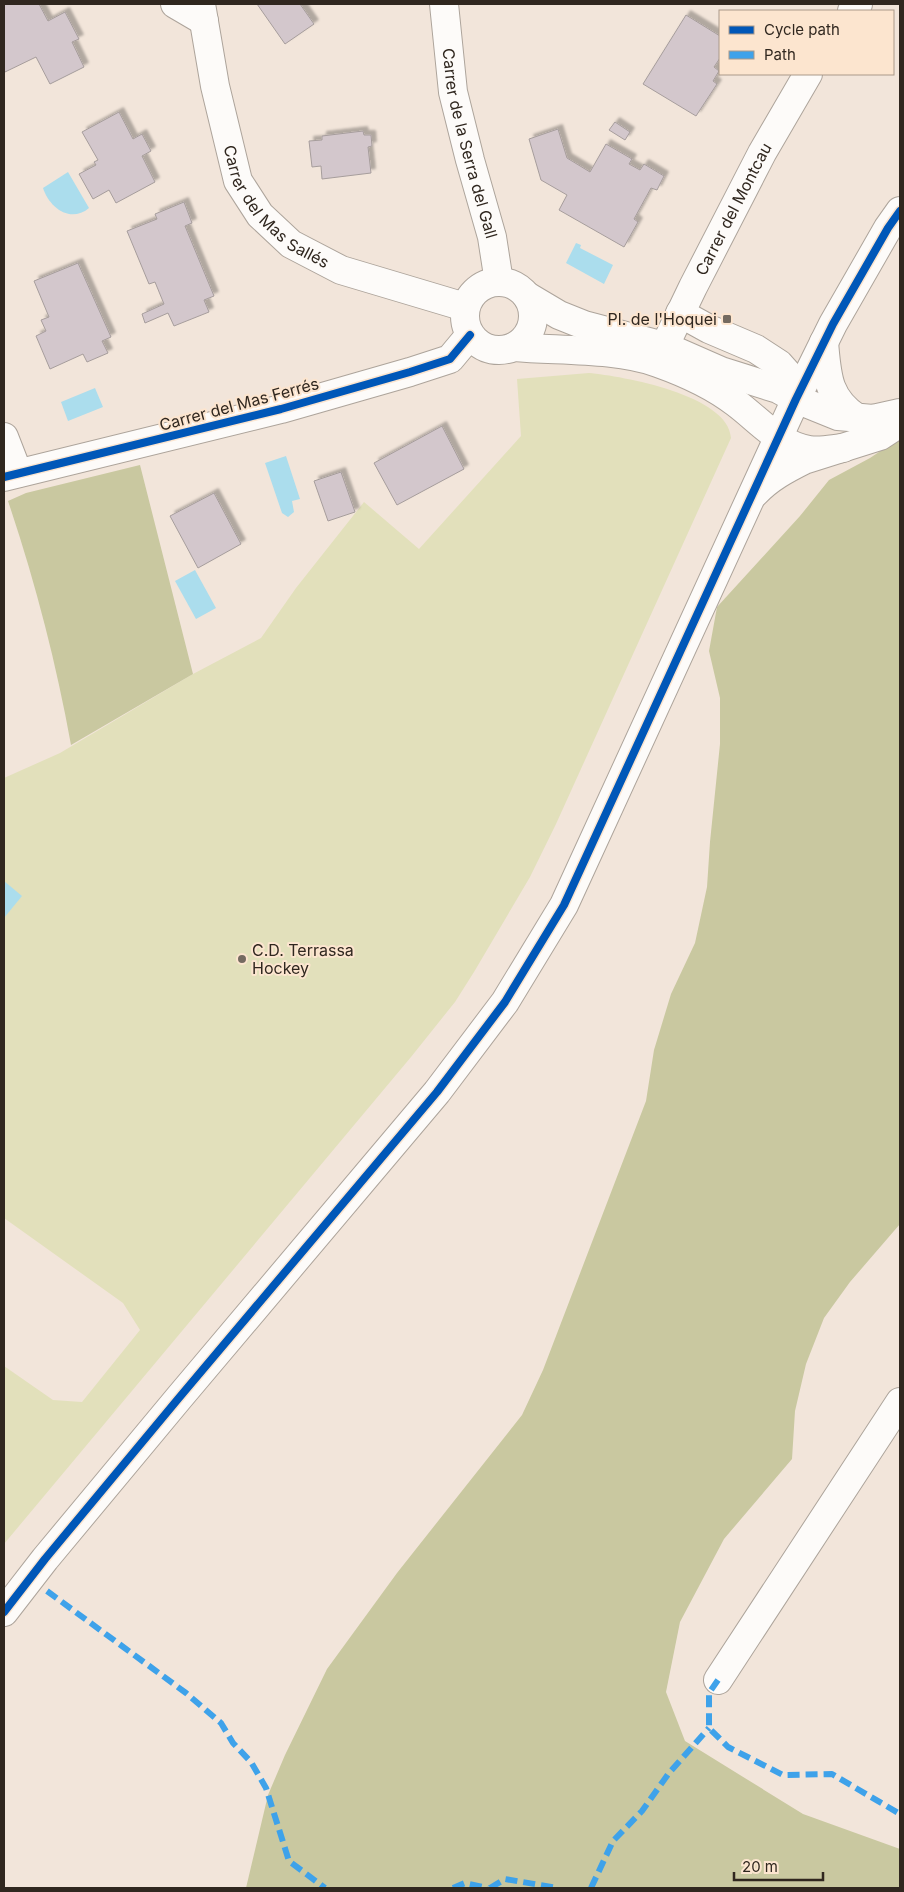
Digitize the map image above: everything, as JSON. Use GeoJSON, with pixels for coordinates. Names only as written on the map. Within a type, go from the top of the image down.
{"type":"FeatureCollection","features":[{"type":"Feature","properties":{"kind":"street"},"geometry":{"type":"LineString","coordinates":[[174,4],[203,12]]}},
{"type":"Feature","properties":{"kind":"street","name":"Carrer de la Serra del Gall"},"geometry":{"type":"LineString","coordinates":[[444,4],[453,92],[472,169],[492,238],[499,282]]}},
{"type":"Feature","properties":{"kind":"street","name":"Carrer del Mas Sallés"},"geometry":{"type":"LineString","coordinates":[[203,12],[215,86],[238,182],[260,215],[290,244],[341,270],[466,306]]}},
{"type":"Feature","properties":{"kind":"street","name":"Carrer del Montcau"},"geometry":{"type":"LineString","coordinates":[[660,354],[762,153],[807,75]]}},
{"type":"Feature","properties":{"kind":"street"},"geometry":{"type":"LineString","coordinates":[[4,1612],[45,1559],[152,1430],[436,1092],[505,1002],[564,905],[750,498],[824,342],[888,228],[900,212]]}},
{"type":"Feature","properties":{"kind":"street"},"geometry":{"type":"LineString","coordinates":[[709,329],[699,331],[660,354],[630,356],[514,347],[503,350],[491,350],[479,345],[470,335],[464,321],[466,306],[472,294],[482,286],[494,282],[506,282],[519,288],[527,296],[559,315],[660,354],[778,389],[796,399],[838,416],[873,419],[900,413]]}},
{"type":"Feature","properties":{"kind":"street"},"geometry":{"type":"LineString","coordinates":[[514,347],[524,340],[532,327],[533,314],[527,296]]}},
{"type":"Feature","properties":{"kind":"street"},"geometry":{"type":"LineString","coordinates":[[680,313],[709,329],[775,355],[793,355],[824,342]]}},
{"type":"Feature","properties":{"kind":"street","name":"Carrer del Mas Ferrés"},"geometry":{"type":"LineString","coordinates":[[11,475],[281,409],[410,372],[450,359],[470,335]]}},
{"type":"Feature","properties":{"kind":"street"},"geometry":{"type":"LineString","coordinates":[[824,342],[828,381],[834,396],[845,410],[858,418]]}},
{"type":"Feature","properties":{"kind":"street"},"geometry":{"type":"LineString","coordinates":[[756,349],[779,364],[787,373],[796,399]]}},
{"type":"Feature","properties":{"kind":"street"},"geometry":{"type":"LineString","coordinates":[[660,354],[737,403],[778,438],[799,448],[810,450],[843,448]]}},
{"type":"Feature","properties":{"kind":"street"},"geometry":{"type":"LineString","coordinates":[[750,498],[763,484],[804,460],[880,436],[900,423]]}},
{"type":"Feature","properties":{"kind":"street"},"geometry":{"type":"LineString","coordinates":[[4,437],[11,475]]}},
{"type":"Feature","properties":{"kind":"street"},"geometry":{"type":"LineString","coordinates":[[718,1680],[900,1402]]}},
{"type":"Feature","properties":{"kind":"shaded area","name":"C.D. Terrassa Hockey"},"geometry":{"type":"Polygon","coordinates":[[[589,373],[625,378],[694,399],[713,410],[726,423],[731,438],[556,824],[530,877],[455,1002],[4,1544],[4,1366],[53,1400],[82,1402],[140,1330],[123,1303],[4,1218],[4,778],[60,753],[193,674],[261,638],[296,588],[364,502],[419,549],[521,436],[517,379],[589,373]]]}},
{"type":"Feature","properties":{"kind":"green space"},"geometry":{"type":"Polygon","coordinates":[[[900,438],[900,1224],[850,1282],[824,1318],[806,1364],[795,1411],[792,1459],[724,1539],[680,1622],[666,1692],[685,1741],[803,1814],[900,1849],[900,1888],[246,1888],[268,1795],[285,1755],[327,1669],[397,1573],[522,1415],[543,1370],[646,1101],[654,1050],[671,994],[695,943],[707,887],[720,744],[720,698],[709,651],[717,607],[800,516],[829,480],[870,458],[900,438]]]}},
{"type":"Feature","properties":{"kind":"green space"},"geometry":{"type":"Polygon","coordinates":[[[140,465],[193,674],[71,745],[59,683],[44,622],[8,501],[26,493],[140,465]]]}},
{"type":"Feature","properties":{"kind":"water"},"geometry":{"type":"Polygon","coordinates":[[[68,172],[89,208],[82,213],[68,214],[61,211],[50,201],[43,188],[68,172]]]}},
{"type":"Feature","properties":{"kind":"water"},"geometry":{"type":"Polygon","coordinates":[[[576,243],[581,245],[580,248],[613,265],[604,284],[566,263],[576,243]]]}},
{"type":"Feature","properties":{"kind":"water"},"geometry":{"type":"Polygon","coordinates":[[[95,388],[103,407],[68,421],[61,402],[95,388]]]}},
{"type":"Feature","properties":{"kind":"water"},"geometry":{"type":"Polygon","coordinates":[[[286,456],[300,499],[292,501],[294,512],[288,517],[282,513],[265,463],[286,456]]]}},
{"type":"Feature","properties":{"kind":"water"},"geometry":{"type":"Polygon","coordinates":[[[195,570],[216,608],[196,619],[175,581],[195,570]]]}},
{"type":"Feature","properties":{"kind":"water"},"geometry":{"type":"Polygon","coordinates":[[[4,881],[22,896],[4,918],[4,881]]]}},
{"type":"Feature","properties":{"kind":"building"},"geometry":{"type":"Polygon","coordinates":[[[39,4],[48,21],[65,12],[79,39],[72,42],[84,67],[50,84],[36,57],[5,72],[4,5],[39,4]]]}},
{"type":"Feature","properties":{"kind":"building"},"geometry":{"type":"Polygon","coordinates":[[[257,4],[300,4],[314,24],[285,44],[257,4]]]}},
{"type":"Feature","properties":{"kind":"building"},"geometry":{"type":"Polygon","coordinates":[[[686,15],[719,35],[719,60],[714,67],[719,71],[713,81],[717,84],[696,116],[643,84],[686,15]]]}},
{"type":"Feature","properties":{"kind":"building"},"geometry":{"type":"Polygon","coordinates":[[[119,112],[133,139],[142,134],[151,151],[142,156],[155,182],[116,203],[109,190],[93,199],[79,174],[96,165],[94,162],[98,160],[82,132],[119,112]]]}},
{"type":"Feature","properties":{"kind":"building"},"geometry":{"type":"Polygon","coordinates":[[[615,122],[630,132],[625,140],[609,130],[615,122]]]}},
{"type":"Feature","properties":{"kind":"building"},"geometry":{"type":"Polygon","coordinates":[[[558,129],[567,158],[590,172],[606,144],[632,159],[629,164],[640,170],[644,164],[664,176],[657,190],[651,188],[634,219],[638,222],[624,247],[559,210],[567,195],[541,180],[529,139],[558,129]]]}},
{"type":"Feature","properties":{"kind":"building"},"geometry":{"type":"Polygon","coordinates":[[[363,131],[364,135],[371,135],[372,146],[368,147],[371,173],[322,179],[321,166],[312,167],[309,141],[322,140],[322,136],[363,131]]]}},
{"type":"Feature","properties":{"kind":"building"},"geometry":{"type":"Polygon","coordinates":[[[184,202],[192,223],[185,226],[214,296],[204,300],[209,312],[174,326],[168,313],[145,323],[142,314],[164,304],[155,282],[149,284],[127,231],[157,219],[155,214],[184,202]]]}},
{"type":"Feature","properties":{"kind":"building"},"geometry":{"type":"Polygon","coordinates":[[[78,263],[111,337],[102,341],[108,353],[87,362],[83,354],[50,369],[36,336],[46,331],[41,320],[49,317],[34,281],[78,263]]]}},
{"type":"Feature","properties":{"kind":"building"},"geometry":{"type":"Polygon","coordinates":[[[442,426],[464,469],[397,505],[374,463],[442,426]]]}},
{"type":"Feature","properties":{"kind":"building"},"geometry":{"type":"Polygon","coordinates":[[[341,472],[355,512],[328,521],[314,481],[341,472]]]}},
{"type":"Feature","properties":{"kind":"building"},"geometry":{"type":"Polygon","coordinates":[[[214,493],[241,544],[198,568],[170,516],[214,493]]]}},
{"type":"Feature","properties":{"kind":"marked path"},"geometry":{"type":"LineString","coordinates":[[47,1591],[186,1693],[221,1723],[233,1743],[251,1762],[266,1788],[289,1861],[325,1888]]}},
{"type":"Feature","properties":{"kind":"marked path"},"geometry":{"type":"LineString","coordinates":[[718,1680],[709,1693],[709,1728],[728,1747],[783,1775],[832,1774],[900,1814]]}},
{"type":"Feature","properties":{"kind":"marked path"},"geometry":{"type":"LineString","coordinates":[[591,1888],[613,1841],[642,1811],[669,1773],[709,1728]]}},
{"type":"Feature","properties":{"kind":"marked path"},"geometry":{"type":"LineString","coordinates":[[490,1888],[505,1879],[558,1888]]}},
{"type":"Feature","properties":{"kind":"marked path"},"geometry":{"type":"LineString","coordinates":[[453,1888],[465,1883],[488,1888]]}},
{"type":"Feature","properties":{"kind":"cycle path"},"geometry":{"type":"LineString","coordinates":[[4,1612],[45,1559],[178,1399],[437,1092],[505,1002],[564,905],[796,399],[833,324],[888,228],[900,211]]}},
{"type":"Feature","properties":{"kind":"cycle path"},"geometry":{"type":"LineString","coordinates":[[4,477],[281,409],[410,372],[450,359],[470,335]]}},
{"type":"Feature","properties":{"kind":"place","name":"Pl. de l'Hoquei"},"geometry":{"type":"Point","coordinates":[727,319]}},
{"type":"Feature","properties":{"kind":"place","name":"C.D. Terrassa Hockey"},"geometry":{"type":"Point","coordinates":[242,959]}}]}
